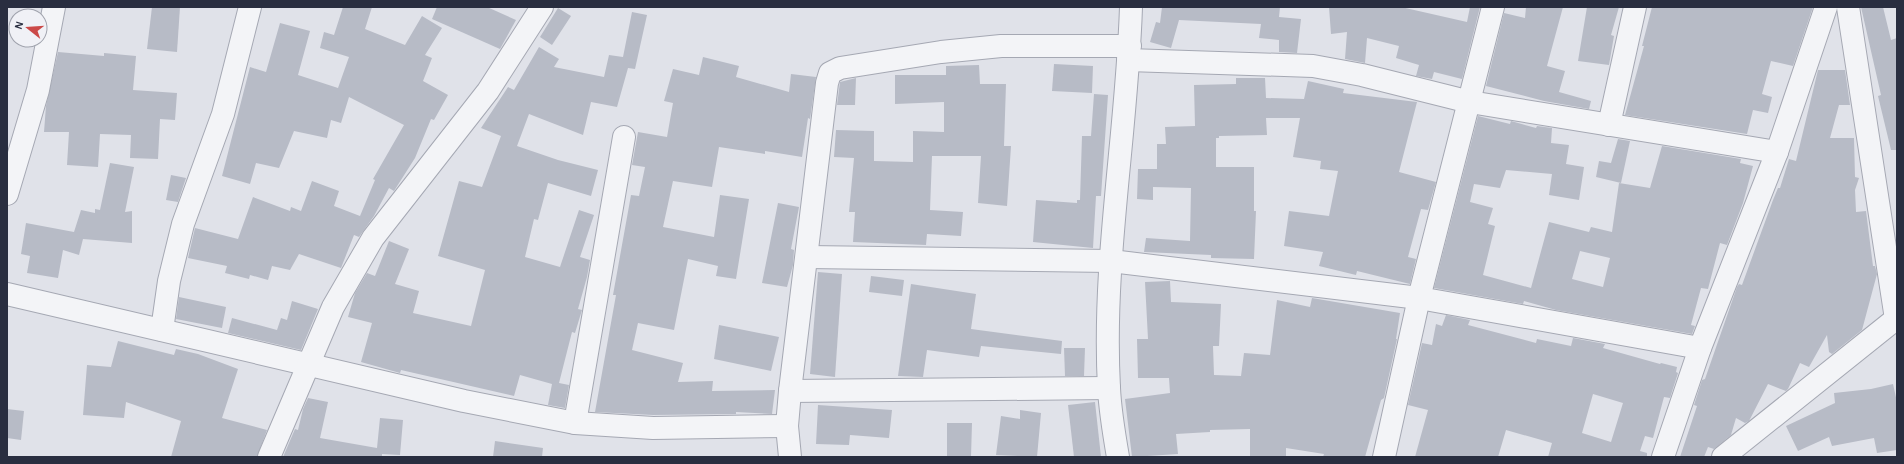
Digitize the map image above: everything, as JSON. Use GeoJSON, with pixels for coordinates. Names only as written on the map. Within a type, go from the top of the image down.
{"type":"FeatureCollection","features":[{"type":"Feature","properties":{"kind":"street"},"geometry":{"type":"LineString","coordinates":[[7,194],[38,90],[54,7]]}},
{"type":"Feature","properties":{"kind":"street"},"geometry":{"type":"LineString","coordinates":[[162,330],[169,281],[183,224],[224,114],[250,7]]}},
{"type":"Feature","properties":{"kind":"street"},"geometry":{"type":"LineString","coordinates":[[269,457],[332,308],[373,238],[488,91],[542,7]]}},
{"type":"Feature","properties":{"kind":"street"},"geometry":{"type":"LineString","coordinates":[[1118,457],[1109,388],[1108,355],[1111,261],[1129,53],[1131,7]]}},
{"type":"Feature","properties":{"kind":"street"},"geometry":{"type":"LineString","coordinates":[[1384,457],[1419,298],[1493,7]]}},
{"type":"Feature","properties":{"kind":"street"},"geometry":{"type":"LineString","coordinates":[[1610,125],[1635,7]]}},
{"type":"Feature","properties":{"kind":"street"},"geometry":{"type":"LineString","coordinates":[[1664,457],[1700,348],[1777,152],[1826,7]]}},
{"type":"Feature","properties":{"kind":"street"},"geometry":{"type":"LineString","coordinates":[[1723,457],[1896,318],[1848,7]]}},
{"type":"Feature","properties":{"kind":"street"},"geometry":{"type":"LineString","coordinates":[[790,457],[787,426],[790,391],[827,82],[830,73],[835,70],[941,52],[1002,46],[1313,66],[1362,75],[1470,102],[1777,152]]}},
{"type":"Feature","properties":{"kind":"street"},"geometry":{"type":"LineString","coordinates":[[575,423],[624,137]]}},
{"type":"Feature","properties":{"kind":"street"},"geometry":{"type":"LineString","coordinates":[[807,256],[1111,261],[1419,298],[1700,348]]}},
{"type":"Feature","properties":{"kind":"street"},"geometry":{"type":"LineString","coordinates":[[7,294],[464,401],[575,423],[653,428],[787,426]]}},
{"type":"Feature","properties":{"kind":"street"},"geometry":{"type":"LineString","coordinates":[[790,391],[1109,388]]}},
{"type":"Feature","properties":{"kind":"building"},"geometry":{"type":"Polygon","coordinates":[[[152,7],[180,7],[177,52],[147,49],[152,7]]]}},
{"type":"Feature","properties":{"kind":"building"},"geometry":{"type":"Polygon","coordinates":[[[343,7],[372,7],[365,29],[405,45],[422,16],[442,28],[425,55],[432,58],[423,81],[448,95],[434,120],[431,119],[415,158],[394,191],[389,188],[374,216],[359,237],[354,235],[341,268],[299,254],[290,270],[272,266],[268,280],[250,275],[249,279],[225,273],[227,266],[188,258],[195,228],[238,239],[253,197],[290,211],[291,207],[301,211],[312,181],[339,191],[334,206],[360,216],[375,180],[373,179],[404,125],[349,97],[341,123],[331,120],[327,138],[294,131],[279,168],[256,163],[250,184],[222,176],[250,67],[266,72],[280,23],[310,31],[298,75],[338,88],[349,57],[320,48],[324,32],[334,35],[343,7]]]}},
{"type":"Feature","properties":{"kind":"building"},"geometry":{"type":"Polygon","coordinates":[[[437,7],[487,7],[516,20],[500,49],[432,19],[437,7]]]}},
{"type":"Feature","properties":{"kind":"building"},"geometry":{"type":"Polygon","coordinates":[[[1162,7],[1280,7],[1279,17],[1301,19],[1297,53],[1279,52],[1279,40],[1259,38],[1261,24],[1179,20],[1171,48],[1150,42],[1156,22],[1160,23],[1162,7]]]}},
{"type":"Feature","properties":{"kind":"building"},"geometry":{"type":"Polygon","coordinates":[[[1329,7],[1401,7],[1467,22],[1470,7],[1480,7],[1462,79],[1434,72],[1432,79],[1416,76],[1419,65],[1396,58],[1399,46],[1367,38],[1365,63],[1345,59],[1347,32],[1331,34],[1329,7]]]}},
{"type":"Feature","properties":{"kind":"building"},"geometry":{"type":"Polygon","coordinates":[[[1526,7],[1563,7],[1547,66],[1565,71],[1559,92],[1591,101],[1589,109],[1544,101],[1486,86],[1504,13],[1525,18],[1526,7]]]}},
{"type":"Feature","properties":{"kind":"building"},"geometry":{"type":"Polygon","coordinates":[[[1587,7],[1619,7],[1611,35],[1614,36],[1609,65],[1578,61],[1587,7]]]}},
{"type":"Feature","properties":{"kind":"building"},"geometry":{"type":"Polygon","coordinates":[[[1652,7],[1813,7],[1793,66],[1771,61],[1762,94],[1772,97],[1768,113],[1753,110],[1747,134],[1625,115],[1644,46],[1642,46],[1652,7]]]}},
{"type":"Feature","properties":{"kind":"building"},"geometry":{"type":"Polygon","coordinates":[[[1861,7],[1883,7],[1891,40],[1897,38],[1897,150],[1891,150],[1878,96],[1881,95],[1861,7]]]}},
{"type":"Feature","properties":{"kind":"building"},"geometry":{"type":"Polygon","coordinates":[[[558,8],[571,16],[552,45],[540,37],[558,8]]]}},
{"type":"Feature","properties":{"kind":"building"},"geometry":{"type":"Polygon","coordinates":[[[632,12],[647,15],[635,69],[628,68],[617,107],[591,102],[583,135],[529,114],[517,146],[558,160],[598,170],[591,196],[548,183],[538,220],[534,219],[525,257],[560,267],[579,210],[594,215],[580,257],[590,260],[578,309],[582,310],[575,333],[572,332],[559,383],[569,385],[565,408],[548,405],[552,384],[520,375],[514,396],[401,370],[400,373],[361,362],[372,323],[348,317],[355,293],[367,273],[375,276],[389,241],[409,249],[395,284],[419,291],[413,313],[471,326],[485,270],[438,256],[459,181],[482,187],[501,136],[481,128],[508,87],[514,90],[539,47],[559,59],[554,67],[604,77],[609,55],[623,57],[632,12]]]}},
{"type":"Feature","properties":{"kind":"building"},"geometry":{"type":"Polygon","coordinates":[[[58,52],[104,56],[104,53],[136,56],[133,90],[177,93],[175,120],[160,119],[158,159],[130,158],[131,135],[100,134],[98,167],[67,165],[69,132],[44,132],[46,106],[58,52]]]}},
{"type":"Feature","properties":{"kind":"building"},"geometry":{"type":"Polygon","coordinates":[[[703,57],[739,66],[736,77],[789,92],[791,74],[816,77],[810,119],[808,118],[802,157],[765,151],[765,154],[719,147],[712,187],[673,181],[663,227],[714,237],[720,195],[749,199],[736,279],[716,276],[718,266],[688,259],[674,330],[638,323],[632,350],[683,363],[678,382],[713,381],[712,391],[775,390],[772,414],[736,412],[736,414],[653,415],[595,412],[616,295],[613,295],[631,195],[639,196],[645,167],[632,165],[638,132],[667,137],[673,103],[664,101],[673,69],[699,75],[703,57]]]}},
{"type":"Feature","properties":{"kind":"building"},"geometry":{"type":"Polygon","coordinates":[[[1054,64],[1093,66],[1092,93],[1052,91],[1054,64]]]}},
{"type":"Feature","properties":{"kind":"building"},"geometry":{"type":"Polygon","coordinates":[[[979,65],[980,84],[1006,84],[1004,146],[1011,146],[1007,206],[978,203],[981,156],[932,156],[930,210],[963,212],[961,236],[927,234],[926,245],[853,242],[855,212],[849,212],[854,158],[834,157],[836,130],[874,131],[874,161],[913,162],[913,131],[944,132],[944,102],[895,104],[895,75],[946,75],[946,66],[979,65]]]}},
{"type":"Feature","properties":{"kind":"building"},"geometry":{"type":"Polygon","coordinates":[[[1818,70],[1845,70],[1850,105],[1839,105],[1830,138],[1854,138],[1855,177],[1859,178],[1855,190],[1856,212],[1866,211],[1873,266],[1875,266],[1877,274],[1862,330],[1832,354],[1829,352],[1827,335],[1809,367],[1800,363],[1786,391],[1768,384],[1749,421],[1745,423],[1736,418],[1731,435],[1714,449],[1708,447],[1704,457],[1680,457],[1697,406],[1694,405],[1702,380],[1705,379],[1737,287],[1739,284],[1742,285],[1773,200],[1778,188],[1780,188],[1789,159],[1796,161],[1818,70]]]}},
{"type":"Feature","properties":{"kind":"building"},"geometry":{"type":"Polygon","coordinates":[[[856,78],[855,105],[837,105],[840,82],[856,78]]]}},
{"type":"Feature","properties":{"kind":"building"},"geometry":{"type":"Polygon","coordinates":[[[1236,78],[1265,78],[1266,98],[1304,99],[1308,81],[1344,89],[1343,93],[1417,102],[1399,172],[1436,182],[1428,210],[1421,209],[1408,257],[1416,259],[1410,284],[1357,271],[1356,275],[1319,266],[1323,252],[1284,246],[1289,211],[1329,216],[1338,171],[1320,169],[1321,161],[1293,157],[1300,118],[1266,118],[1267,135],[1219,136],[1219,138],[1216,138],[1216,167],[1254,167],[1254,211],[1256,211],[1254,259],[1211,258],[1211,255],[1144,252],[1146,238],[1190,241],[1191,188],[1153,187],[1153,200],[1137,199],[1138,169],[1157,169],[1157,144],[1166,144],[1165,127],[1195,126],[1194,85],[1236,84],[1236,78]]]}},
{"type":"Feature","properties":{"kind":"building"},"geometry":{"type":"Polygon","coordinates":[[[1094,94],[1108,95],[1101,196],[1096,196],[1093,248],[1033,242],[1036,200],[1077,203],[1077,200],[1080,200],[1082,136],[1091,136],[1094,94]]]}},
{"type":"Feature","properties":{"kind":"building"},"geometry":{"type":"Polygon","coordinates":[[[1478,116],[1510,124],[1511,121],[1536,128],[1537,126],[1552,128],[1551,143],[1569,145],[1566,164],[1584,167],[1579,200],[1549,195],[1552,174],[1506,170],[1500,188],[1474,184],[1470,202],[1493,208],[1488,224],[1495,226],[1483,275],[1531,288],[1549,222],[1589,232],[1591,227],[1612,232],[1619,183],[1650,188],[1662,146],[1741,159],[1740,163],[1753,166],[1743,203],[1727,245],[1720,243],[1708,289],[1701,288],[1691,325],[1695,326],[1692,334],[1556,310],[1524,301],[1523,304],[1434,288],[1478,116]],[[1580,251],[1572,279],[1603,287],[1610,258],[1580,251]]]}},
{"type":"Feature","properties":{"kind":"building"},"geometry":{"type":"Polygon","coordinates":[[[1618,139],[1630,141],[1621,183],[1596,177],[1599,161],[1611,163],[1618,139]]]}},
{"type":"Feature","properties":{"kind":"building"},"geometry":{"type":"Polygon","coordinates":[[[110,163],[134,167],[125,212],[132,211],[132,243],[83,239],[79,255],[63,250],[58,278],[27,273],[30,256],[21,254],[26,223],[74,232],[81,210],[95,213],[95,209],[100,210],[110,163]]]}},
{"type":"Feature","properties":{"kind":"building"},"geometry":{"type":"Polygon","coordinates":[[[171,175],[186,178],[178,202],[166,200],[171,175]]]}},
{"type":"Feature","properties":{"kind":"building"},"geometry":{"type":"Polygon","coordinates":[[[778,203],[799,207],[791,249],[794,250],[793,265],[787,287],[762,283],[778,203]]]}},
{"type":"Feature","properties":{"kind":"building"},"geometry":{"type":"Polygon","coordinates":[[[818,272],[842,274],[835,377],[810,374],[818,272]]]}},
{"type":"Feature","properties":{"kind":"building"},"geometry":{"type":"Polygon","coordinates":[[[871,276],[904,280],[902,296],[869,292],[871,276]]]}},
{"type":"Feature","properties":{"kind":"building"},"geometry":{"type":"Polygon","coordinates":[[[1170,281],[1171,302],[1221,304],[1219,346],[1213,346],[1214,375],[1241,376],[1244,353],[1270,355],[1277,300],[1310,307],[1312,298],[1400,313],[1397,339],[1384,398],[1381,400],[1365,457],[1323,457],[1324,454],[1286,448],[1286,457],[1250,456],[1250,429],[1210,430],[1210,432],[1176,434],[1178,454],[1132,457],[1125,399],[1170,393],[1169,378],[1138,378],[1137,339],[1148,339],[1145,282],[1170,281]]]}},
{"type":"Feature","properties":{"kind":"building"},"geometry":{"type":"Polygon","coordinates":[[[911,284],[976,294],[971,329],[1062,341],[1061,354],[981,346],[979,357],[927,350],[923,377],[898,376],[911,284]]]}},
{"type":"Feature","properties":{"kind":"building"},"geometry":{"type":"Polygon","coordinates":[[[179,297],[226,307],[222,328],[176,319],[179,297]]]}},
{"type":"Feature","properties":{"kind":"building"},"geometry":{"type":"Polygon","coordinates":[[[292,301],[318,309],[301,350],[228,333],[232,318],[277,330],[281,318],[287,320],[292,301]]]}},
{"type":"Feature","properties":{"kind":"building"},"geometry":{"type":"Polygon","coordinates":[[[1446,315],[1470,320],[1468,325],[1536,343],[1537,339],[1571,346],[1573,338],[1605,344],[1603,348],[1660,364],[1677,367],[1676,372],[1678,373],[1670,398],[1664,397],[1653,438],[1645,436],[1640,451],[1647,453],[1647,457],[1548,457],[1552,443],[1506,430],[1498,457],[1415,457],[1428,410],[1408,405],[1422,343],[1432,345],[1436,324],[1442,326],[1446,315]],[[1593,394],[1582,433],[1611,442],[1623,403],[1593,394]]]}},
{"type":"Feature","properties":{"kind":"building"},"geometry":{"type":"Polygon","coordinates":[[[719,325],[779,337],[771,371],[714,359],[719,325]]]}},
{"type":"Feature","properties":{"kind":"building"},"geometry":{"type":"Polygon","coordinates":[[[118,341],[174,355],[176,349],[198,354],[238,369],[222,418],[267,430],[257,457],[171,457],[181,421],[126,402],[124,418],[83,415],[87,365],[111,367],[118,341]]]}},
{"type":"Feature","properties":{"kind":"building"},"geometry":{"type":"Polygon","coordinates":[[[1064,348],[1085,348],[1084,376],[1065,376],[1064,348]]]}},
{"type":"Feature","properties":{"kind":"building"},"geometry":{"type":"Polygon","coordinates":[[[1893,384],[1897,402],[1897,450],[1877,453],[1874,438],[1832,446],[1829,437],[1798,451],[1786,426],[1835,403],[1834,393],[1871,389],[1893,384]]]}},
{"type":"Feature","properties":{"kind":"building"},"geometry":{"type":"Polygon","coordinates":[[[308,398],[328,402],[320,438],[377,448],[380,418],[403,420],[400,455],[382,454],[382,457],[283,457],[295,429],[298,430],[303,409],[308,398]]]}},
{"type":"Feature","properties":{"kind":"building"},"geometry":{"type":"Polygon","coordinates":[[[1095,402],[1101,457],[1074,457],[1068,405],[1095,402]]]}},
{"type":"Feature","properties":{"kind":"building"},"geometry":{"type":"Polygon","coordinates":[[[818,405],[892,410],[889,438],[850,435],[849,445],[816,444],[818,405]]]}},
{"type":"Feature","properties":{"kind":"building"},"geometry":{"type":"Polygon","coordinates":[[[7,409],[24,411],[21,440],[7,438],[7,409]]]}},
{"type":"Feature","properties":{"kind":"building"},"geometry":{"type":"Polygon","coordinates":[[[1020,410],[1041,413],[1037,457],[996,455],[1001,416],[1020,419],[1020,410]]]}},
{"type":"Feature","properties":{"kind":"building"},"geometry":{"type":"Polygon","coordinates":[[[947,423],[972,423],[971,457],[947,457],[947,423]]]}},
{"type":"Feature","properties":{"kind":"building"},"geometry":{"type":"Polygon","coordinates":[[[495,441],[543,448],[542,457],[493,457],[495,441]]]}}]}
